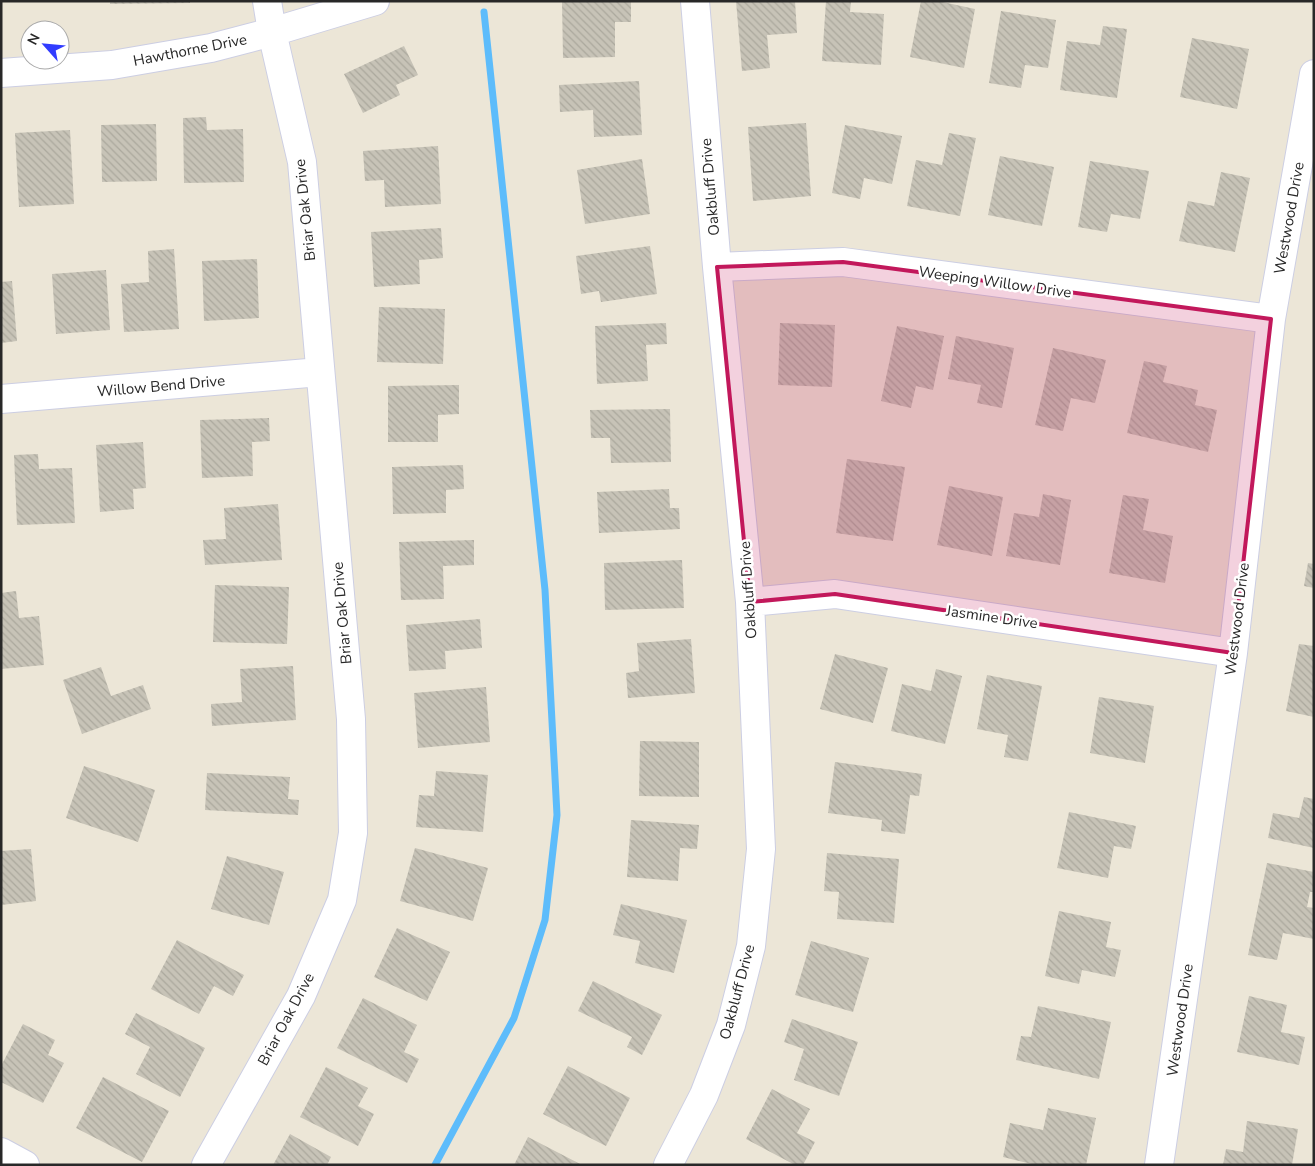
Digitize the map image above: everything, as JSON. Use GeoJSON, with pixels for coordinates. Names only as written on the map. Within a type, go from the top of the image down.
{"type":"FeatureCollection","features":[{"type":"Feature","properties":{"kind":"street","name":"Briar Oak Drive"},"geometry":{"type":"LineString","coordinates":[[206,1165],[301,996],[342,900],[353,833],[351,719],[302,162],[272,32],[267,1]]}},
{"type":"Feature","properties":{"kind":"street","name":"Hawthorne Drive"},"geometry":{"type":"LineString","coordinates":[[1,73],[112,66],[211,48],[375,1]]}},
{"type":"Feature","properties":{"kind":"street","name":"Oakbluff Drive"},"geometry":{"type":"LineString","coordinates":[[668,1165],[683,1138],[711,1076],[730,1025],[751,946],[761,849],[750,602],[717,267],[695,1]]}},
{"type":"Feature","properties":{"kind":"street","name":"Westwood Drive"},"geometry":{"type":"LineString","coordinates":[[1160,1165],[1234,653],[1271,319],[1314,74]]}},
{"type":"Feature","properties":{"kind":"street","name":"Weeping Willow Drive"},"geometry":{"type":"LineString","coordinates":[[717,267],[843,262],[1271,319]]}},
{"type":"Feature","properties":{"kind":"street","name":"Willow Bend Drive"},"geometry":{"type":"LineString","coordinates":[[1,399],[320,372]]}},
{"type":"Feature","properties":{"kind":"street","name":"Jasmine Drive"},"geometry":{"type":"LineString","coordinates":[[750,602],[835,594],[1234,653]]}},
{"type":"Feature","properties":{"kind":"street"},"geometry":{"type":"LineString","coordinates":[[1,1152],[24,1165]]}},
{"type":"Feature","properties":{"kind":"highlighted area"},"geometry":{"type":"Polygon","coordinates":[[[843,262],[1271,319],[1233,653],[835,594],[750,602],[717,267],[843,262]]]}},
{"type":"Feature","properties":{"kind":"building"},"geometry":{"type":"Polygon","coordinates":[[[110,1],[190,1],[190,3],[110,4],[110,1]]]}},
{"type":"Feature","properties":{"kind":"building"},"geometry":{"type":"Polygon","coordinates":[[[562,1],[631,1],[631,22],[615,22],[615,57],[563,58],[562,1]]]}},
{"type":"Feature","properties":{"kind":"building"},"geometry":{"type":"Polygon","coordinates":[[[736,1],[795,1],[797,33],[767,35],[770,68],[742,71],[736,1]]]}},
{"type":"Feature","properties":{"kind":"building"},"geometry":{"type":"Polygon","coordinates":[[[826,1],[851,1],[850,12],[884,14],[881,65],[822,61],[826,1]]]}},
{"type":"Feature","properties":{"kind":"building"},"geometry":{"type":"Polygon","coordinates":[[[921,1],[938,1],[975,9],[964,68],[910,57],[921,1]]]}},
{"type":"Feature","properties":{"kind":"building"},"geometry":{"type":"Polygon","coordinates":[[[1001,11],[1056,20],[1048,68],[1025,65],[1021,88],[989,83],[1001,11]]]}},
{"type":"Feature","properties":{"kind":"building"},"geometry":{"type":"Polygon","coordinates":[[[1103,26],[1127,29],[1117,98],[1060,90],[1067,41],[1100,45],[1103,26]]]}},
{"type":"Feature","properties":{"kind":"building"},"geometry":{"type":"Polygon","coordinates":[[[1192,38],[1249,49],[1237,109],[1180,97],[1192,38]]]}},
{"type":"Feature","properties":{"kind":"building"},"geometry":{"type":"Polygon","coordinates":[[[404,46],[418,75],[396,85],[400,95],[363,113],[344,74],[404,46]]]}},
{"type":"Feature","properties":{"kind":"building"},"geometry":{"type":"Polygon","coordinates":[[[639,81],[642,135],[594,137],[593,110],[560,112],[559,85],[639,81]]]}},
{"type":"Feature","properties":{"kind":"building"},"geometry":{"type":"Polygon","coordinates":[[[206,117],[207,130],[243,129],[244,182],[184,183],[183,118],[206,117]]]}},
{"type":"Feature","properties":{"kind":"building"},"geometry":{"type":"Polygon","coordinates":[[[806,123],[811,196],[753,201],[748,127],[806,123]]]}},
{"type":"Feature","properties":{"kind":"building"},"geometry":{"type":"Polygon","coordinates":[[[156,124],[157,181],[102,182],[101,125],[156,124]]]}},
{"type":"Feature","properties":{"kind":"building"},"geometry":{"type":"Polygon","coordinates":[[[845,125],[902,136],[892,184],[864,178],[860,199],[832,193],[845,125]]]}},
{"type":"Feature","properties":{"kind":"building"},"geometry":{"type":"Polygon","coordinates":[[[70,130],[74,204],[19,207],[15,133],[70,130]]]}},
{"type":"Feature","properties":{"kind":"building"},"geometry":{"type":"Polygon","coordinates":[[[949,133],[976,138],[960,216],[907,206],[916,160],[942,165],[949,133]]]}},
{"type":"Feature","properties":{"kind":"building"},"geometry":{"type":"Polygon","coordinates":[[[438,146],[441,204],[385,207],[384,180],[365,181],[363,151],[438,146]]]}},
{"type":"Feature","properties":{"kind":"building"},"geometry":{"type":"Polygon","coordinates":[[[1000,156],[1054,167],[1042,226],[988,215],[1000,156]]]}},
{"type":"Feature","properties":{"kind":"building"},"geometry":{"type":"Polygon","coordinates":[[[642,159],[650,214],[585,224],[577,170],[642,159]]]}},
{"type":"Feature","properties":{"kind":"building"},"geometry":{"type":"Polygon","coordinates":[[[1090,161],[1149,171],[1140,219],[1111,214],[1107,232],[1078,227],[1090,161]]]}},
{"type":"Feature","properties":{"kind":"building"},"geometry":{"type":"Polygon","coordinates":[[[1221,172],[1250,178],[1235,252],[1179,241],[1188,201],[1214,206],[1221,172]]]}},
{"type":"Feature","properties":{"kind":"building"},"geometry":{"type":"Polygon","coordinates":[[[441,228],[443,258],[419,260],[420,284],[374,287],[371,232],[441,228]]]}},
{"type":"Feature","properties":{"kind":"building"},"geometry":{"type":"Polygon","coordinates":[[[650,246],[657,294],[601,302],[599,291],[581,294],[576,256],[650,246]]]}},
{"type":"Feature","properties":{"kind":"building"},"geometry":{"type":"Polygon","coordinates":[[[174,249],[179,329],[124,332],[121,284],[149,282],[148,251],[174,249]]]}},
{"type":"Feature","properties":{"kind":"building"},"geometry":{"type":"Polygon","coordinates":[[[257,259],[259,318],[204,321],[202,261],[257,259]]]}},
{"type":"Feature","properties":{"kind":"building"},"geometry":{"type":"Polygon","coordinates":[[[106,270],[110,330],[56,334],[52,274],[106,270]]]}},
{"type":"Feature","properties":{"kind":"building"},"geometry":{"type":"Polygon","coordinates":[[[12,281],[17,341],[1,343],[1,282],[12,281]]]}},
{"type":"Feature","properties":{"kind":"building"},"geometry":{"type":"Polygon","coordinates":[[[379,307],[445,309],[443,364],[377,362],[379,307]]]}},
{"type":"Feature","properties":{"kind":"building"},"geometry":{"type":"Polygon","coordinates":[[[666,323],[667,344],[646,345],[648,381],[597,384],[595,326],[666,323]]]}},
{"type":"Feature","properties":{"kind":"building"},"geometry":{"type":"Polygon","coordinates":[[[780,323],[835,325],[832,387],[778,385],[780,323]]]}},
{"type":"Feature","properties":{"kind":"building"},"geometry":{"type":"Polygon","coordinates":[[[897,326],[944,336],[933,390],[916,386],[911,408],[881,401],[897,326]]]}},
{"type":"Feature","properties":{"kind":"building"},"geometry":{"type":"Polygon","coordinates":[[[956,336],[1014,348],[1002,408],[977,403],[981,385],[948,379],[956,336]]]}},
{"type":"Feature","properties":{"kind":"building"},"geometry":{"type":"Polygon","coordinates":[[[1053,348],[1106,360],[1095,403],[1071,398],[1063,431],[1035,425],[1053,348]]]}},
{"type":"Feature","properties":{"kind":"building"},"geometry":{"type":"Polygon","coordinates":[[[1144,361],[1167,366],[1163,382],[1198,390],[1195,405],[1217,410],[1208,452],[1127,433],[1144,361]]]}},
{"type":"Feature","properties":{"kind":"building"},"geometry":{"type":"Polygon","coordinates":[[[459,385],[459,414],[438,415],[438,442],[388,442],[388,386],[459,385]]]}},
{"type":"Feature","properties":{"kind":"building"},"geometry":{"type":"Polygon","coordinates":[[[670,409],[671,462],[611,463],[610,438],[591,438],[590,410],[670,409]]]}},
{"type":"Feature","properties":{"kind":"building"},"geometry":{"type":"Polygon","coordinates":[[[269,418],[270,441],[252,442],[253,476],[202,478],[200,420],[269,418]]]}},
{"type":"Feature","properties":{"kind":"building"},"geometry":{"type":"Polygon","coordinates":[[[143,442],[146,488],[133,489],[134,509],[100,512],[96,445],[143,442]]]}},
{"type":"Feature","properties":{"kind":"building"},"geometry":{"type":"Polygon","coordinates":[[[38,454],[39,469],[72,468],[75,523],[17,525],[14,455],[38,454]]]}},
{"type":"Feature","properties":{"kind":"building"},"geometry":{"type":"Polygon","coordinates":[[[847,459],[905,467],[893,541],[836,533],[847,459]]]}},
{"type":"Feature","properties":{"kind":"building"},"geometry":{"type":"Polygon","coordinates":[[[463,465],[464,489],[446,490],[446,513],[393,514],[392,467],[463,465]]]}},
{"type":"Feature","properties":{"kind":"building"},"geometry":{"type":"Polygon","coordinates":[[[949,486],[1003,497],[992,556],[937,545],[949,486]]]}},
{"type":"Feature","properties":{"kind":"building"},"geometry":{"type":"Polygon","coordinates":[[[669,489],[670,508],[679,508],[680,529],[599,533],[597,492],[669,489]]]}},
{"type":"Feature","properties":{"kind":"building"},"geometry":{"type":"Polygon","coordinates":[[[1043,494],[1071,500],[1060,565],[1006,556],[1014,513],[1039,517],[1043,494]]]}},
{"type":"Feature","properties":{"kind":"building"},"geometry":{"type":"Polygon","coordinates":[[[1123,495],[1149,499],[1143,530],[1173,536],[1165,583],[1109,573],[1123,495]]]}},
{"type":"Feature","properties":{"kind":"building"},"geometry":{"type":"Polygon","coordinates":[[[278,504],[282,560],[205,565],[203,540],[226,539],[224,508],[278,504]]]}},
{"type":"Feature","properties":{"kind":"building"},"geometry":{"type":"Polygon","coordinates":[[[474,540],[474,565],[443,566],[444,599],[401,600],[399,542],[474,540]]]}},
{"type":"Feature","properties":{"kind":"building"},"geometry":{"type":"Polygon","coordinates":[[[682,560],[684,608],[605,610],[604,563],[682,560]]]}},
{"type":"Feature","properties":{"kind":"building"},"geometry":{"type":"Polygon","coordinates":[[[1308,563],[1314,564],[1314,588],[1304,586],[1308,563]]]}},
{"type":"Feature","properties":{"kind":"building"},"geometry":{"type":"Polygon","coordinates":[[[215,585],[289,587],[287,644],[213,642],[215,585]]]}},
{"type":"Feature","properties":{"kind":"building"},"geometry":{"type":"Polygon","coordinates":[[[16,591],[19,618],[39,616],[44,665],[1,669],[1,593],[16,591]]]}},
{"type":"Feature","properties":{"kind":"building"},"geometry":{"type":"Polygon","coordinates":[[[480,619],[482,648],[445,651],[446,669],[409,671],[406,625],[480,619]]]}},
{"type":"Feature","properties":{"kind":"building"},"geometry":{"type":"Polygon","coordinates":[[[691,639],[695,693],[628,698],[626,673],[639,671],[637,643],[691,639]]]}},
{"type":"Feature","properties":{"kind":"building"},"geometry":{"type":"Polygon","coordinates":[[[1299,644],[1314,646],[1314,717],[1286,711],[1299,644]]]}},
{"type":"Feature","properties":{"kind":"building"},"geometry":{"type":"Polygon","coordinates":[[[835,654],[888,668],[873,723],[820,709],[835,654]]]}},
{"type":"Feature","properties":{"kind":"building"},"geometry":{"type":"Polygon","coordinates":[[[293,666],[296,720],[212,726],[211,704],[242,702],[240,669],[293,666]]]}},
{"type":"Feature","properties":{"kind":"building"},"geometry":{"type":"Polygon","coordinates":[[[101,667],[111,696],[143,685],[151,709],[82,734],[63,680],[101,667]]]}},
{"type":"Feature","properties":{"kind":"building"},"geometry":{"type":"Polygon","coordinates":[[[936,669],[962,676],[945,744],[891,731],[902,684],[931,691],[936,669]]]}},
{"type":"Feature","properties":{"kind":"building"},"geometry":{"type":"Polygon","coordinates":[[[987,675],[1042,686],[1028,761],[1004,757],[1008,735],[977,729],[987,675]]]}},
{"type":"Feature","properties":{"kind":"building"},"geometry":{"type":"Polygon","coordinates":[[[486,687],[490,742],[418,748],[414,693],[486,687]]]}},
{"type":"Feature","properties":{"kind":"building"},"geometry":{"type":"Polygon","coordinates":[[[1099,697],[1154,706],[1145,763],[1090,753],[1099,697]]]}},
{"type":"Feature","properties":{"kind":"building"},"geometry":{"type":"Polygon","coordinates":[[[640,741],[699,742],[699,797],[639,796],[640,741]]]}},
{"type":"Feature","properties":{"kind":"building"},"geometry":{"type":"Polygon","coordinates":[[[835,762],[922,774],[919,796],[910,795],[905,834],[881,831],[882,820],[828,813],[835,762]]]}},
{"type":"Feature","properties":{"kind":"building"},"geometry":{"type":"Polygon","coordinates":[[[84,766],[155,790],[138,842],[66,818],[84,766]]]}},
{"type":"Feature","properties":{"kind":"building"},"geometry":{"type":"Polygon","coordinates":[[[436,771],[488,775],[483,832],[416,827],[419,795],[434,796],[436,771]]]}},
{"type":"Feature","properties":{"kind":"building"},"geometry":{"type":"Polygon","coordinates":[[[207,773],[290,777],[288,799],[299,800],[298,815],[205,810],[207,773]]]}},
{"type":"Feature","properties":{"kind":"building"},"geometry":{"type":"Polygon","coordinates":[[[1304,797],[1314,799],[1314,848],[1268,838],[1273,813],[1299,818],[1304,797]]]}},
{"type":"Feature","properties":{"kind":"building"},"geometry":{"type":"Polygon","coordinates":[[[1069,812],[1136,826],[1131,849],[1114,846],[1108,878],[1057,868],[1069,812]]]}},
{"type":"Feature","properties":{"kind":"building"},"geometry":{"type":"Polygon","coordinates":[[[631,820],[699,825],[697,849],[680,848],[678,881],[627,877],[631,820]]]}},
{"type":"Feature","properties":{"kind":"building"},"geometry":{"type":"Polygon","coordinates":[[[415,848],[488,868],[473,921],[400,901],[415,848]]]}},
{"type":"Feature","properties":{"kind":"building"},"geometry":{"type":"Polygon","coordinates":[[[31,849],[36,901],[1,905],[1,851],[31,849]]]}},
{"type":"Feature","properties":{"kind":"building"},"geometry":{"type":"Polygon","coordinates":[[[827,853],[899,859],[894,923],[837,919],[839,892],[824,891],[827,853]]]}},
{"type":"Feature","properties":{"kind":"building"},"geometry":{"type":"Polygon","coordinates":[[[227,856],[284,872],[269,925],[211,909],[227,856]]]}},
{"type":"Feature","properties":{"kind":"building"},"geometry":{"type":"Polygon","coordinates":[[[1267,863],[1314,872],[1314,892],[1310,892],[1307,907],[1314,908],[1314,939],[1283,933],[1277,960],[1248,955],[1267,863]]]}},
{"type":"Feature","properties":{"kind":"building"},"geometry":{"type":"Polygon","coordinates":[[[621,904],[687,920],[674,973],[635,963],[640,941],[613,935],[621,904]]]}},
{"type":"Feature","properties":{"kind":"building"},"geometry":{"type":"Polygon","coordinates":[[[1059,911],[1111,922],[1106,947],[1121,950],[1115,977],[1082,970],[1079,984],[1045,976],[1059,911]]]}},
{"type":"Feature","properties":{"kind":"building"},"geometry":{"type":"Polygon","coordinates":[[[397,928],[450,952],[427,1001],[374,977],[397,928]]]}},
{"type":"Feature","properties":{"kind":"building"},"geometry":{"type":"Polygon","coordinates":[[[177,940],[244,975],[233,996],[214,986],[199,1014],[151,989],[177,940]]]}},
{"type":"Feature","properties":{"kind":"building"},"geometry":{"type":"Polygon","coordinates":[[[811,941],[869,958],[853,1012],[795,995],[811,941]]]}},
{"type":"Feature","properties":{"kind":"building"},"geometry":{"type":"Polygon","coordinates":[[[593,981],[662,1015],[642,1055],[627,1047],[632,1037],[578,1011],[593,981]]]}},
{"type":"Feature","properties":{"kind":"building"},"geometry":{"type":"Polygon","coordinates":[[[1249,996],[1287,1005],[1281,1032],[1305,1037],[1299,1065],[1237,1052],[1249,996]]]}},
{"type":"Feature","properties":{"kind":"building"},"geometry":{"type":"Polygon","coordinates":[[[363,998],[417,1025],[404,1052],[419,1059],[407,1083],[337,1048],[363,998]]]}},
{"type":"Feature","properties":{"kind":"building"},"geometry":{"type":"Polygon","coordinates":[[[1038,1006],[1111,1022],[1099,1079],[1016,1060],[1021,1036],[1031,1037],[1038,1006]]]}},
{"type":"Feature","properties":{"kind":"building"},"geometry":{"type":"Polygon","coordinates":[[[136,1013],[205,1048],[180,1097],[136,1074],[150,1047],[125,1034],[136,1013]]]}},
{"type":"Feature","properties":{"kind":"building"},"geometry":{"type":"Polygon","coordinates":[[[792,1019],[858,1042],[839,1096],[794,1080],[804,1049],[784,1042],[792,1019]]]}},
{"type":"Feature","properties":{"kind":"building"},"geometry":{"type":"Polygon","coordinates":[[[23,1024],[55,1040],[48,1055],[64,1063],[43,1103],[1,1082],[1,1066],[23,1024]]]}},
{"type":"Feature","properties":{"kind":"building"},"geometry":{"type":"Polygon","coordinates":[[[568,1066],[630,1098],[606,1146],[543,1114],[568,1066]]]}},
{"type":"Feature","properties":{"kind":"building"},"geometry":{"type":"Polygon","coordinates":[[[326,1067],[368,1088],[358,1106],[374,1114],[358,1146],[300,1117],[326,1067]]]}},
{"type":"Feature","properties":{"kind":"building"},"geometry":{"type":"Polygon","coordinates":[[[103,1077],[169,1111],[142,1162],[76,1128],[103,1077]]]}},
{"type":"Feature","properties":{"kind":"building"},"geometry":{"type":"Polygon","coordinates":[[[772,1089],[810,1109],[797,1133],[815,1142],[803,1165],[795,1165],[746,1139],[772,1089]]]}},
{"type":"Feature","properties":{"kind":"building"},"geometry":{"type":"Polygon","coordinates":[[[1048,1108],[1096,1118],[1086,1165],[1036,1165],[1003,1157],[1010,1123],[1043,1130],[1048,1108]]]}},
{"type":"Feature","properties":{"kind":"building"},"geometry":{"type":"Polygon","coordinates":[[[1247,1121],[1298,1129],[1292,1165],[1223,1165],[1226,1149],[1243,1152],[1247,1121]]]}},
{"type":"Feature","properties":{"kind":"building"},"geometry":{"type":"Polygon","coordinates":[[[290,1134],[331,1157],[327,1165],[273,1165],[290,1134]]]}},
{"type":"Feature","properties":{"kind":"building"},"geometry":{"type":"Polygon","coordinates":[[[528,1137],[582,1165],[514,1165],[528,1137]]]}},
{"type":"Feature","properties":{"kind":"waterway"},"geometry":{"type":"LineString","coordinates":[[435,1165],[514,1018],[545,920],[557,815],[545,590],[484,12]]}}]}
